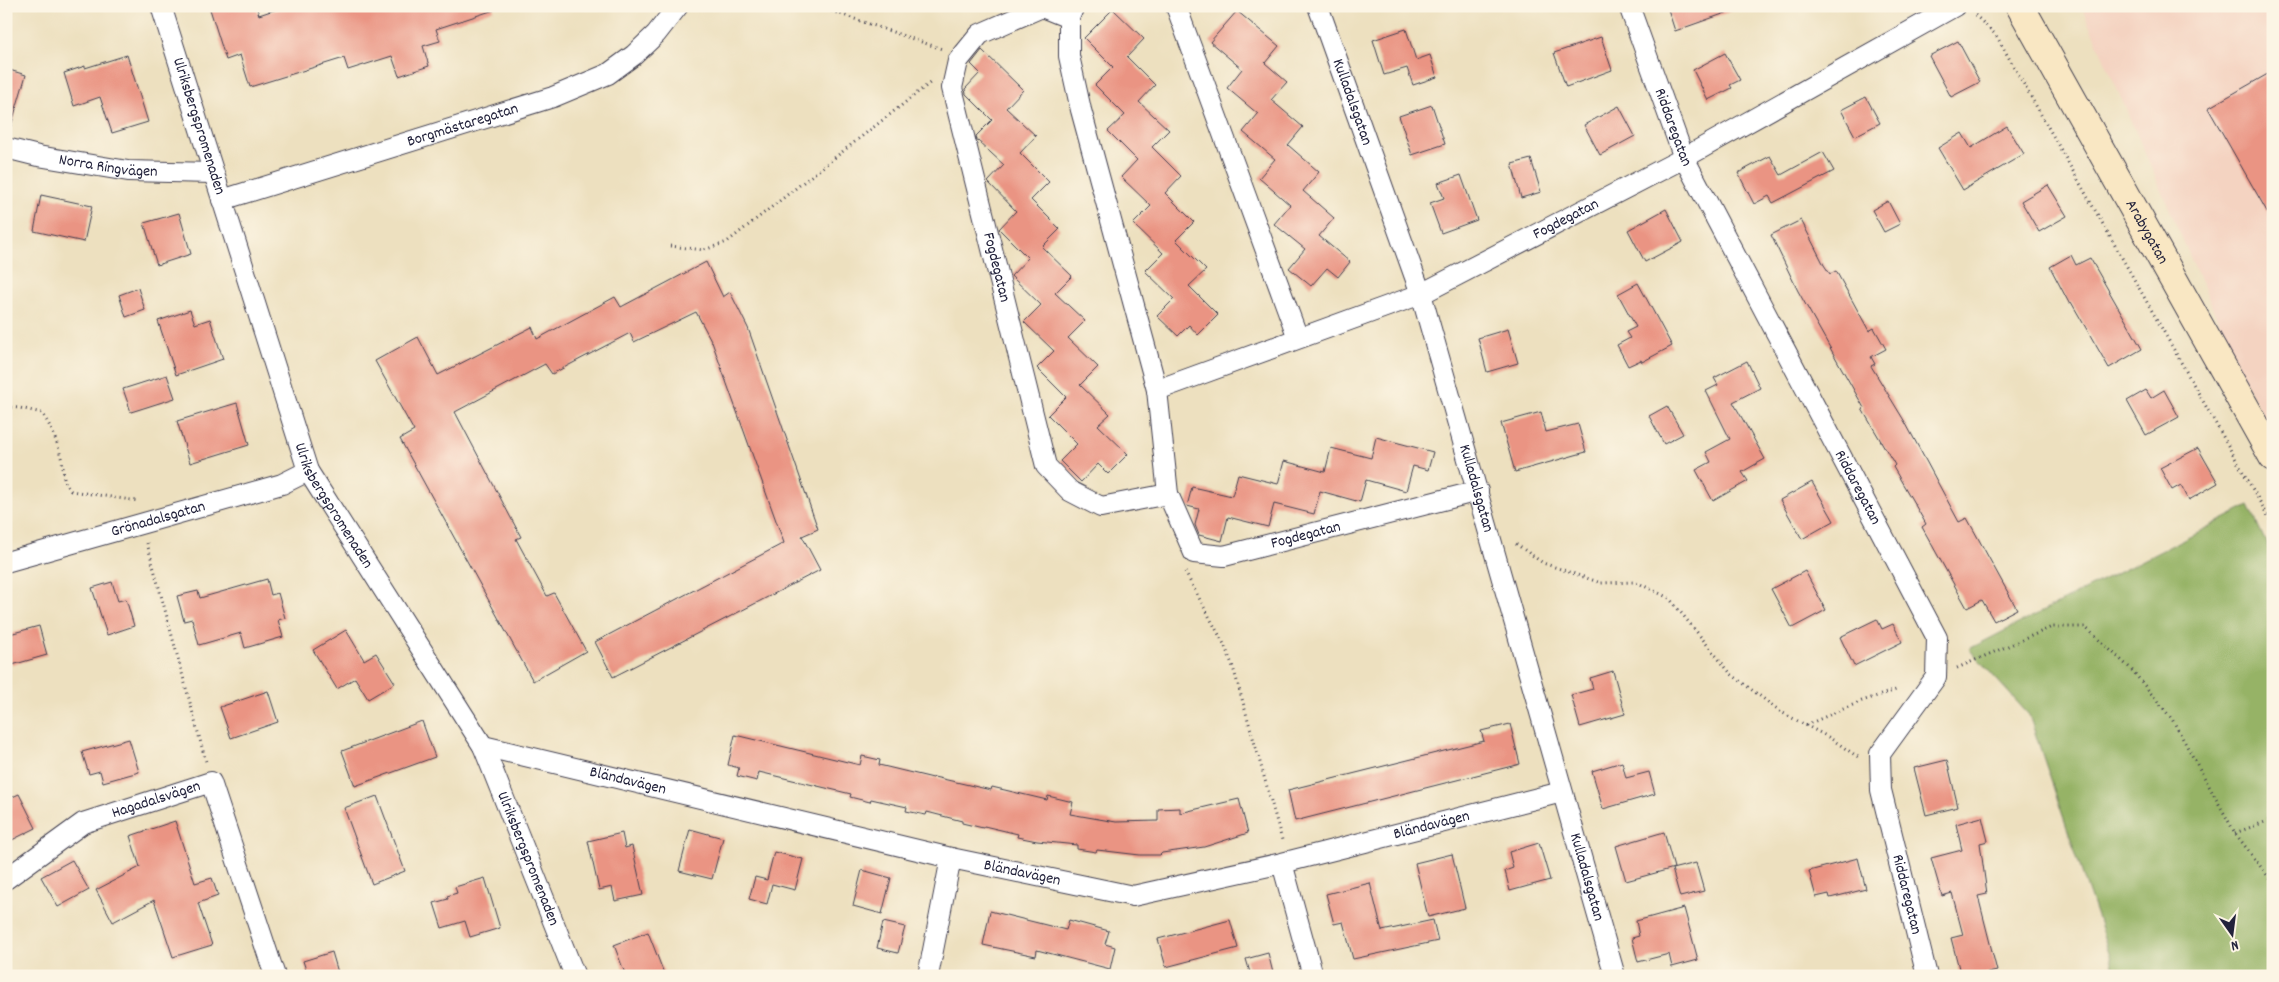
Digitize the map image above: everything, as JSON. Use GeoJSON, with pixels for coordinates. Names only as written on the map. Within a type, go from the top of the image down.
{"type":"FeatureCollection","features":[{"type":"Feature","properties":{"kind":"street","name":"Ulriksbergspromenaden"},"geometry":{"type":"LineString","coordinates":[[161,6],[212,173],[308,471],[483,746],[575,976]]}},
{"type":"Feature","properties":{"kind":"street","name":"Borgmästaregatan"},"geometry":{"type":"LineString","coordinates":[[222,200],[554,97],[599,78],[608,74],[634,55],[656,34],[678,6]]}},
{"type":"Feature","properties":{"kind":"street"},"geometry":{"type":"LineString","coordinates":[[1176,6],[1298,338]]}},
{"type":"Feature","properties":{"kind":"street","name":"Kulladalsgatan"},"geometry":{"type":"LineString","coordinates":[[1318,6],[1421,294],[1488,524],[1615,976]]}},
{"type":"Feature","properties":{"kind":"street","name":"Riddaregatan"},"geometry":{"type":"LineString","coordinates":[[1629,6],[1684,158],[1937,638],[1936,677],[1880,754],[1881,790],[1927,976]]}},
{"type":"Feature","properties":{"kind":"street","name":"Arabygatan"},"geometry":{"type":"LineString","coordinates":[[2020,6],[2273,457]]}},
{"type":"Feature","properties":{"kind":"street"},"geometry":{"type":"LineString","coordinates":[[963,55],[980,34],[1042,7],[1072,12],[1068,56],[1157,390],[1168,494],[1189,544]]}},
{"type":"Feature","properties":{"kind":"street","name":"Fogdegatan"},"geometry":{"type":"LineString","coordinates":[[1157,390],[1421,294],[1684,158],[1963,9]]}},
{"type":"Feature","properties":{"kind":"street","name":"Fogdegatan"},"geometry":{"type":"LineString","coordinates":[[963,55],[952,88],[1046,466],[1070,491],[1101,506],[1168,494]]}},
{"type":"Feature","properties":{"kind":"street","name":"Norra Ringvägen"},"geometry":{"type":"LineString","coordinates":[[6,148],[38,156],[128,171],[212,173]]}},
{"type":"Feature","properties":{"kind":"street","name":"Grönadalsgatan"},"geometry":{"type":"LineString","coordinates":[[6,562],[282,484],[308,471]]}},
{"type":"Feature","properties":{"kind":"street","name":"Fogdegatan"},"geometry":{"type":"LineString","coordinates":[[1189,544],[1194,553],[1224,556],[1478,491]]}},
{"type":"Feature","properties":{"kind":"street","name":"Bländavägen"},"geometry":{"type":"LineString","coordinates":[[483,746],[951,858],[1132,896],[1285,862],[1562,792]]}},
{"type":"Feature","properties":{"kind":"street","name":"Hagadalsvägen"},"geometry":{"type":"LineString","coordinates":[[6,878],[83,823],[210,782],[275,976]]}},
{"type":"Feature","properties":{"kind":"street"},"geometry":{"type":"LineString","coordinates":[[928,976],[951,858]]}},
{"type":"Feature","properties":{"kind":"street"},"geometry":{"type":"LineString","coordinates":[[1285,862],[1313,976]]}},
{"type":"Feature","properties":{"kind":"path"},"geometry":{"type":"LineString","coordinates":[[817,6],[963,55]]}},
{"type":"Feature","properties":{"kind":"path"},"geometry":{"type":"LineString","coordinates":[[1963,9],[1996,35],[2273,525]]}},
{"type":"Feature","properties":{"kind":"path"},"geometry":{"type":"LineString","coordinates":[[670,246],[704,250],[727,242],[963,55]]}},
{"type":"Feature","properties":{"kind":"path"},"geometry":{"type":"LineString","coordinates":[[6,407],[42,413],[52,429],[62,462],[64,483],[71,491],[136,500],[164,517]]}},
{"type":"Feature","properties":{"kind":"path"},"geometry":{"type":"LineString","coordinates":[[141,523],[182,668],[210,782]]}},
{"type":"Feature","properties":{"kind":"path"},"geometry":{"type":"LineString","coordinates":[[1488,524],[1543,562],[1601,583],[1636,582],[1669,598],[1731,674],[1780,712],[1830,738],[1880,773]]}},
{"type":"Feature","properties":{"kind":"path"},"geometry":{"type":"LineString","coordinates":[[1189,544],[1178,552],[1178,559],[1224,644],[1233,667],[1285,862]]}},
{"type":"Feature","properties":{"kind":"path"},"geometry":{"type":"LineString","coordinates":[[1806,725],[1862,701],[1936,677],[2052,627],[2085,627],[2131,669],[2172,719],[2235,833],[2273,883]]}},
{"type":"Feature","properties":{"kind":"path"},"geometry":{"type":"LineString","coordinates":[[2235,833],[2273,819]]}},
{"type":"Feature","properties":{"kind":"shaded area"},"geometry":{"type":"Polygon","coordinates":[[[2081,6],[2273,6],[2273,433],[2245,383],[2081,6]]]}},
{"type":"Feature","properties":{"kind":"green space"},"geometry":{"type":"Polygon","coordinates":[[[2249,506],[2273,558],[2273,976],[2117,976],[2029,715],[1969,649],[2249,506]]]}},
{"type":"Feature","properties":{"kind":"building"},"geometry":{"type":"Polygon","coordinates":[[[209,6],[256,6],[259,15],[286,6],[493,6],[494,10],[436,29],[440,41],[423,46],[429,66],[399,76],[392,56],[348,70],[344,58],[250,87],[240,55],[226,60],[209,6]]]}},
{"type":"Feature","properties":{"kind":"building"},"geometry":{"type":"Polygon","coordinates":[[[1667,6],[1737,6],[1737,9],[1675,31],[1667,6]]]}},
{"type":"Feature","properties":{"kind":"building"},"geometry":{"type":"Polygon","coordinates":[[[1113,9],[1144,39],[1127,57],[1155,85],[1139,102],[1169,130],[1152,147],[1181,176],[1165,193],[1194,222],[1176,240],[1206,270],[1189,286],[1218,315],[1198,335],[1189,325],[1178,336],[1157,316],[1174,299],[1145,271],[1163,253],[1133,224],[1151,206],[1121,177],[1137,160],[1108,131],[1125,115],[1095,85],[1113,67],[1084,38],[1113,9]]]}},
{"type":"Feature","properties":{"kind":"building"},"geometry":{"type":"Polygon","coordinates":[[[1237,11],[1279,46],[1265,63],[1287,82],[1271,100],[1303,127],[1288,145],[1319,172],[1303,191],[1334,218],[1319,236],[1350,262],[1338,277],[1327,268],[1311,286],[1289,268],[1305,249],[1274,224],[1290,205],[1259,178],[1275,159],[1243,132],[1258,114],[1227,88],[1242,69],[1210,42],[1237,11]]]}},
{"type":"Feature","properties":{"kind":"building"},"geometry":{"type":"Polygon","coordinates":[[[1406,29],[1416,60],[1430,55],[1437,77],[1413,85],[1407,68],[1384,75],[1373,40],[1406,29]]]}},
{"type":"Feature","properties":{"kind":"building"},"geometry":{"type":"Polygon","coordinates":[[[1601,37],[1612,70],[1566,87],[1554,53],[1601,37]]]}},
{"type":"Feature","properties":{"kind":"building"},"geometry":{"type":"Polygon","coordinates":[[[1958,41],[1980,82],[1951,97],[1929,56],[1958,41]]]}},
{"type":"Feature","properties":{"kind":"building"},"geometry":{"type":"Polygon","coordinates":[[[982,50],[1023,90],[1006,108],[1036,136],[1020,153],[1049,182],[1031,200],[1060,229],[1042,247],[1072,276],[1055,293],[1085,321],[1068,338],[1098,367],[1080,385],[1110,414],[1098,425],[1128,454],[1108,474],[1098,464],[1081,482],[1060,461],[1077,444],[1048,415],[1066,397],[1037,368],[1054,351],[1024,322],[1041,305],[1011,276],[1028,258],[999,229],[1016,211],[988,182],[1004,165],[977,140],[976,136],[992,120],[966,94],[965,89],[980,73],[971,64],[982,50]]]}},
{"type":"Feature","properties":{"kind":"building"},"geometry":{"type":"Polygon","coordinates":[[[1725,53],[1740,80],[1730,85],[1732,88],[1708,100],[1693,70],[1725,53]]]}},
{"type":"Feature","properties":{"kind":"building"},"geometry":{"type":"Polygon","coordinates":[[[127,55],[148,122],[112,133],[100,97],[74,106],[64,73],[127,55]]]}},
{"type":"Feature","properties":{"kind":"building"},"geometry":{"type":"Polygon","coordinates":[[[6,69],[26,75],[11,126],[6,125],[6,69]]]}},
{"type":"Feature","properties":{"kind":"building"},"geometry":{"type":"Polygon","coordinates":[[[2273,71],[2273,222],[2208,108],[2273,71]]]}},
{"type":"Feature","properties":{"kind":"building"},"geometry":{"type":"Polygon","coordinates":[[[1866,97],[1880,123],[1855,136],[1841,110],[1866,97]]]}},
{"type":"Feature","properties":{"kind":"building"},"geometry":{"type":"Polygon","coordinates":[[[1432,105],[1445,144],[1412,155],[1399,116],[1432,105]]]}},
{"type":"Feature","properties":{"kind":"building"},"geometry":{"type":"Polygon","coordinates":[[[1619,106],[1635,136],[1600,155],[1584,125],[1619,106]]]}},
{"type":"Feature","properties":{"kind":"building"},"geometry":{"type":"Polygon","coordinates":[[[2007,126],[2024,154],[1963,190],[1938,148],[1962,133],[1971,148],[2007,126]]]}},
{"type":"Feature","properties":{"kind":"building"},"geometry":{"type":"Polygon","coordinates":[[[1823,152],[1834,171],[1773,203],[1769,196],[1754,204],[1738,173],[1770,156],[1781,175],[1823,152]]]}},
{"type":"Feature","properties":{"kind":"building"},"geometry":{"type":"Polygon","coordinates":[[[1531,159],[1541,192],[1521,198],[1512,164],[1531,159]]]}},
{"type":"Feature","properties":{"kind":"building"},"geometry":{"type":"Polygon","coordinates":[[[1461,175],[1477,220],[1441,233],[1430,203],[1444,198],[1438,183],[1461,175]]]}},
{"type":"Feature","properties":{"kind":"building"},"geometry":{"type":"Polygon","coordinates":[[[2048,185],[2067,216],[2039,232],[2021,201],[2048,185]]]}},
{"type":"Feature","properties":{"kind":"building"},"geometry":{"type":"Polygon","coordinates":[[[41,195],[92,206],[84,242],[34,231],[41,195]]]}},
{"type":"Feature","properties":{"kind":"building"},"geometry":{"type":"Polygon","coordinates":[[[1888,201],[1900,224],[1884,232],[1872,210],[1888,201]]]}},
{"type":"Feature","properties":{"kind":"building"},"geometry":{"type":"Polygon","coordinates":[[[1666,209],[1683,242],[1645,262],[1628,230],[1666,209]]]}},
{"type":"Feature","properties":{"kind":"building"},"geometry":{"type":"Polygon","coordinates":[[[179,213],[191,254],[157,265],[144,223],[179,213]]]}},
{"type":"Feature","properties":{"kind":"building"},"geometry":{"type":"Polygon","coordinates":[[[1801,220],[1824,265],[1830,274],[1836,271],[1869,331],[1874,328],[1886,349],[1871,357],[1875,364],[1871,366],[1905,422],[1959,522],[1967,518],[2017,609],[1994,621],[1982,600],[1967,608],[1922,527],[1926,524],[1893,467],[1895,465],[1862,409],[1864,408],[1798,291],[1771,235],[1801,220]]]}},
{"type":"Feature","properties":{"kind":"building"},"geometry":{"type":"Polygon","coordinates":[[[2071,255],[2076,265],[2090,258],[2142,349],[2109,368],[2071,302],[2069,303],[2050,267],[2071,255]]]}},
{"type":"Feature","properties":{"kind":"building"},"geometry":{"type":"Polygon","coordinates":[[[706,262],[723,297],[730,292],[748,328],[818,529],[802,536],[820,570],[613,677],[595,642],[784,543],[712,342],[696,312],[634,342],[630,333],[552,374],[545,364],[455,412],[521,537],[516,539],[547,596],[554,593],[586,651],[533,681],[400,439],[414,431],[375,361],[418,337],[438,375],[532,327],[537,339],[615,297],[621,307],[706,262]]]}},
{"type":"Feature","properties":{"kind":"building"},"geometry":{"type":"Polygon","coordinates":[[[1638,283],[1672,346],[1642,362],[1641,360],[1628,366],[1617,345],[1630,338],[1626,332],[1636,327],[1618,294],[1638,283]]]}},
{"type":"Feature","properties":{"kind":"building"},"geometry":{"type":"Polygon","coordinates":[[[138,288],[145,310],[126,317],[119,295],[138,288]]]}},
{"type":"Feature","properties":{"kind":"building"},"geometry":{"type":"Polygon","coordinates":[[[190,310],[195,324],[210,319],[223,359],[176,375],[158,321],[190,310]]]}},
{"type":"Feature","properties":{"kind":"building"},"geometry":{"type":"Polygon","coordinates":[[[1508,329],[1518,363],[1487,372],[1478,338],[1508,329]]]}},
{"type":"Feature","properties":{"kind":"building"},"geometry":{"type":"Polygon","coordinates":[[[1747,361],[1760,388],[1733,402],[1765,459],[1742,472],[1748,481],[1713,501],[1696,470],[1711,462],[1706,452],[1730,439],[1706,391],[1718,385],[1714,378],[1747,361]]]}},
{"type":"Feature","properties":{"kind":"building"},"geometry":{"type":"Polygon","coordinates":[[[167,375],[175,398],[131,412],[123,389],[167,375]]]}},
{"type":"Feature","properties":{"kind":"building"},"geometry":{"type":"Polygon","coordinates":[[[2146,390],[2151,398],[2164,390],[2179,417],[2146,435],[2127,401],[2146,390]]]}},
{"type":"Feature","properties":{"kind":"building"},"geometry":{"type":"Polygon","coordinates":[[[237,403],[249,445],[190,463],[177,421],[237,403]]]}},
{"type":"Feature","properties":{"kind":"building"},"geometry":{"type":"Polygon","coordinates":[[[1667,406],[1683,434],[1664,444],[1649,416],[1667,406]]]}},
{"type":"Feature","properties":{"kind":"building"},"geometry":{"type":"Polygon","coordinates":[[[1541,412],[1546,432],[1578,424],[1586,452],[1515,472],[1501,423],[1541,412]]]}},
{"type":"Feature","properties":{"kind":"building"},"geometry":{"type":"Polygon","coordinates":[[[1376,437],[1433,452],[1428,470],[1413,466],[1406,491],[1366,480],[1360,502],[1320,491],[1314,514],[1274,504],[1268,527],[1228,517],[1222,541],[1199,535],[1195,525],[1199,509],[1187,506],[1192,487],[1232,496],[1238,474],[1278,484],[1284,461],[1325,472],[1331,448],[1371,458],[1376,437]]]}},
{"type":"Feature","properties":{"kind":"building"},"geometry":{"type":"Polygon","coordinates":[[[2198,448],[2218,483],[2189,500],[2181,485],[2172,490],[2160,468],[2198,448]]]}},
{"type":"Feature","properties":{"kind":"building"},"geometry":{"type":"Polygon","coordinates":[[[1812,482],[1834,521],[1802,539],[1780,500],[1812,482]]]}},
{"type":"Feature","properties":{"kind":"building"},"geometry":{"type":"Polygon","coordinates":[[[1805,571],[1826,610],[1792,628],[1771,589],[1805,571]]]}},
{"type":"Feature","properties":{"kind":"building"},"geometry":{"type":"Polygon","coordinates":[[[267,579],[271,595],[278,593],[285,618],[278,620],[283,637],[245,648],[241,633],[199,645],[192,619],[184,621],[177,596],[198,591],[200,598],[267,579]]]}},
{"type":"Feature","properties":{"kind":"building"},"geometry":{"type":"Polygon","coordinates":[[[112,582],[118,601],[126,599],[134,626],[107,635],[92,588],[112,582]]]}},
{"type":"Feature","properties":{"kind":"building"},"geometry":{"type":"Polygon","coordinates":[[[1877,619],[1882,629],[1893,624],[1902,642],[1854,666],[1840,637],[1877,619]]]}},
{"type":"Feature","properties":{"kind":"building"},"geometry":{"type":"Polygon","coordinates":[[[39,626],[47,655],[12,665],[6,645],[6,635],[39,626]]]}},
{"type":"Feature","properties":{"kind":"building"},"geometry":{"type":"Polygon","coordinates":[[[346,630],[364,660],[376,653],[395,683],[368,699],[355,678],[337,689],[313,650],[346,630]]]}},
{"type":"Feature","properties":{"kind":"building"},"geometry":{"type":"Polygon","coordinates":[[[1613,671],[1625,714],[1580,727],[1571,695],[1593,689],[1590,678],[1613,671]]]}},
{"type":"Feature","properties":{"kind":"building"},"geometry":{"type":"Polygon","coordinates":[[[268,691],[278,722],[231,738],[220,707],[268,691]]]}},
{"type":"Feature","properties":{"kind":"building"},"geometry":{"type":"Polygon","coordinates":[[[422,721],[435,757],[355,786],[342,751],[422,721]]]}},
{"type":"Feature","properties":{"kind":"building"},"geometry":{"type":"Polygon","coordinates":[[[1510,724],[1520,764],[1295,821],[1288,790],[1484,741],[1481,731],[1510,724]]]}},
{"type":"Feature","properties":{"kind":"building"},"geometry":{"type":"Polygon","coordinates":[[[735,735],[860,765],[862,756],[880,760],[879,765],[933,778],[991,790],[992,787],[1047,800],[1048,796],[1073,802],[1070,814],[1116,822],[1158,821],[1158,809],[1180,808],[1180,813],[1239,799],[1248,833],[1204,847],[1162,853],[1160,855],[1140,855],[1097,850],[1096,852],[1077,849],[1077,845],[1017,837],[1018,834],[962,823],[962,821],[927,812],[926,815],[906,811],[907,807],[871,799],[870,802],[850,797],[851,794],[759,772],[757,781],[737,776],[739,768],[728,765],[735,735]]]}},
{"type":"Feature","properties":{"kind":"building"},"geometry":{"type":"Polygon","coordinates":[[[129,739],[139,772],[103,782],[100,771],[89,774],[82,752],[129,739]]]}},
{"type":"Feature","properties":{"kind":"building"},"geometry":{"type":"Polygon","coordinates":[[[1947,760],[1958,807],[1926,815],[1914,768],[1947,760]]]}},
{"type":"Feature","properties":{"kind":"building"},"geometry":{"type":"Polygon","coordinates":[[[1622,762],[1626,778],[1649,772],[1655,794],[1603,809],[1592,771],[1622,762]]]}},
{"type":"Feature","properties":{"kind":"building"},"geometry":{"type":"Polygon","coordinates":[[[19,794],[36,828],[6,843],[6,800],[19,794]]]}},
{"type":"Feature","properties":{"kind":"building"},"geometry":{"type":"Polygon","coordinates":[[[377,796],[405,871],[372,884],[344,808],[377,796]]]}},
{"type":"Feature","properties":{"kind":"building"},"geometry":{"type":"Polygon","coordinates":[[[1982,817],[1988,841],[1980,843],[1987,894],[1978,896],[1997,971],[1976,976],[1961,976],[1951,938],[1963,935],[1952,893],[1942,896],[1931,858],[1962,850],[1956,824],[1982,817]]]}},
{"type":"Feature","properties":{"kind":"building"},"geometry":{"type":"Polygon","coordinates":[[[175,821],[195,883],[212,878],[218,896],[198,903],[212,945],[173,957],[154,900],[113,922],[96,890],[140,867],[130,836],[175,821]]]}},
{"type":"Feature","properties":{"kind":"building"},"geometry":{"type":"Polygon","coordinates":[[[690,829],[723,838],[712,879],[679,871],[690,829]]]}},
{"type":"Feature","properties":{"kind":"building"},"geometry":{"type":"Polygon","coordinates":[[[1664,832],[1674,868],[1626,881],[1616,846],[1664,832]]]}},
{"type":"Feature","properties":{"kind":"building"},"geometry":{"type":"Polygon","coordinates":[[[622,833],[625,848],[632,846],[643,895],[615,901],[612,887],[599,890],[588,841],[622,833]]]}},
{"type":"Feature","properties":{"kind":"building"},"geometry":{"type":"Polygon","coordinates":[[[1539,843],[1550,880],[1510,891],[1505,871],[1513,868],[1509,852],[1539,843]]]}},
{"type":"Feature","properties":{"kind":"building"},"geometry":{"type":"Polygon","coordinates":[[[774,852],[803,859],[795,890],[772,884],[767,904],[749,899],[755,877],[767,880],[774,852]]]}},
{"type":"Feature","properties":{"kind":"building"},"geometry":{"type":"Polygon","coordinates":[[[1452,854],[1465,908],[1428,917],[1415,863],[1452,854]]]}},
{"type":"Feature","properties":{"kind":"building"},"geometry":{"type":"Polygon","coordinates":[[[1858,858],[1866,889],[1830,898],[1829,894],[1816,897],[1809,871],[1858,858]]]}},
{"type":"Feature","properties":{"kind":"building"},"geometry":{"type":"Polygon","coordinates":[[[72,860],[89,890],[58,907],[41,877],[72,860]]]}},
{"type":"Feature","properties":{"kind":"building"},"geometry":{"type":"Polygon","coordinates":[[[1696,863],[1704,891],[1680,897],[1672,869],[1696,863]]]}},
{"type":"Feature","properties":{"kind":"building"},"geometry":{"type":"Polygon","coordinates":[[[862,870],[891,878],[882,914],[853,906],[862,870]]]}},
{"type":"Feature","properties":{"kind":"building"},"geometry":{"type":"Polygon","coordinates":[[[485,878],[500,928],[470,937],[465,921],[442,928],[434,903],[448,899],[447,896],[457,893],[455,887],[485,878]]]}},
{"type":"Feature","properties":{"kind":"building"},"geometry":{"type":"Polygon","coordinates":[[[1370,883],[1382,931],[1433,920],[1438,941],[1353,959],[1343,922],[1334,924],[1326,894],[1370,883]]]}},
{"type":"Feature","properties":{"kind":"building"},"geometry":{"type":"Polygon","coordinates":[[[1684,908],[1698,960],[1672,967],[1669,954],[1638,962],[1632,938],[1639,936],[1636,921],[1684,908]]]}},
{"type":"Feature","properties":{"kind":"building"},"geometry":{"type":"Polygon","coordinates":[[[990,911],[1066,930],[1069,920],[1109,931],[1105,944],[1115,947],[1110,969],[1037,950],[1036,956],[983,945],[990,911]]]}},
{"type":"Feature","properties":{"kind":"building"},"geometry":{"type":"Polygon","coordinates":[[[1230,920],[1238,948],[1166,967],[1158,939],[1230,920]]]}},
{"type":"Feature","properties":{"kind":"building"},"geometry":{"type":"Polygon","coordinates":[[[883,922],[905,927],[898,953],[877,948],[883,922]]]}},
{"type":"Feature","properties":{"kind":"building"},"geometry":{"type":"Polygon","coordinates":[[[648,932],[665,976],[626,976],[614,945],[648,932]]]}},
{"type":"Feature","properties":{"kind":"building"},"geometry":{"type":"Polygon","coordinates":[[[332,952],[339,976],[308,976],[303,961],[332,952]]]}},
{"type":"Feature","properties":{"kind":"building"},"geometry":{"type":"Polygon","coordinates":[[[1268,953],[1273,973],[1251,976],[1246,959],[1268,953]]]}}]}
